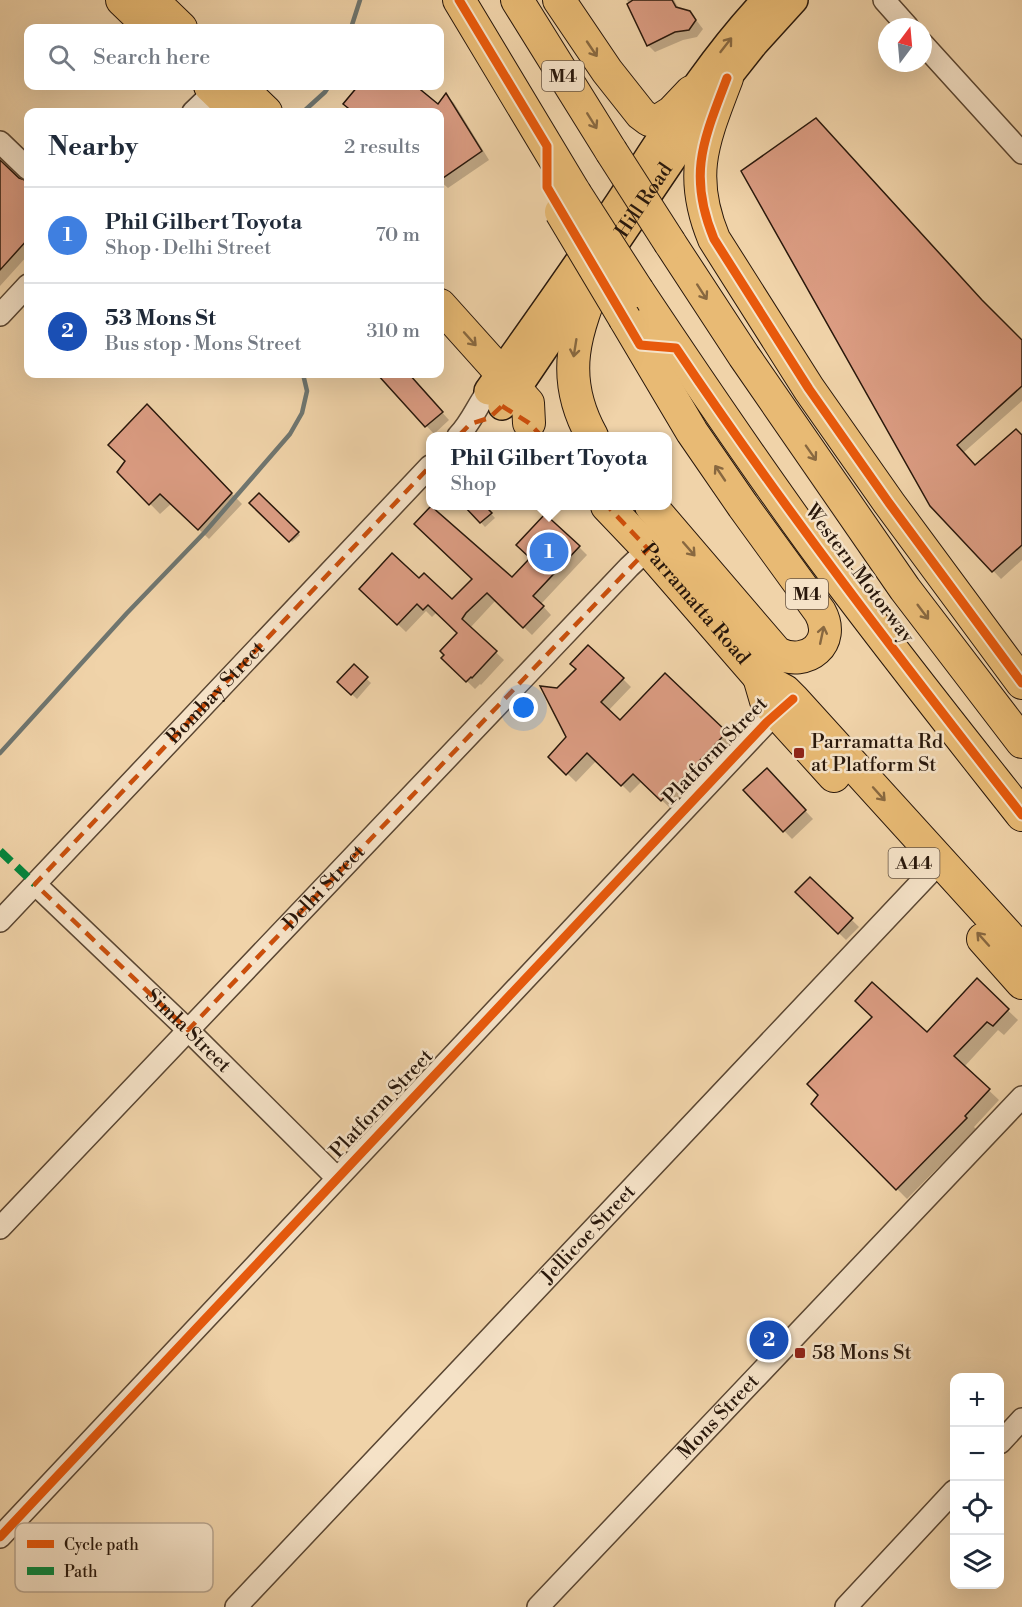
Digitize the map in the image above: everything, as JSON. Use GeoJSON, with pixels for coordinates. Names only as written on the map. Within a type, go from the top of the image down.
{"type":"FeatureCollection","features":[{"type":"Feature","properties":{"kind":"highway"},"geometry":{"type":"LineString","coordinates":[[122,0],[147,24]]}},
{"type":"Feature","properties":{"kind":"highway"},"geometry":{"type":"LineString","coordinates":[[152,0],[177,24]]}},
{"type":"Feature","properties":{"kind":"highway","name":"Western Motorway"},"geometry":{"type":"LineString","coordinates":[[459,0],[547,146],[568,203],[631,305],[713,403],[811,542],[1022,815]]}},
{"type":"Feature","properties":{"kind":"highway","name":"Western Motorway"},"geometry":{"type":"LineString","coordinates":[[517,0],[611,151],[744,356],[905,589],[1022,742]]}},
{"type":"Feature","properties":{"kind":"highway"},"geometry":{"type":"LineString","coordinates":[[559,0],[607,71],[640,114],[650,120],[658,121],[672,112],[691,92]]}},
{"type":"Feature","properties":{"kind":"highway"},"geometry":{"type":"LineString","coordinates":[[727,78],[708,129],[700,161],[701,197],[714,239],[809,388],[889,503],[1022,683]]}},
{"type":"Feature","properties":{"kind":"highway"},"geometry":{"type":"LineString","coordinates":[[223,90],[234,108]]}},
{"type":"Feature","properties":{"kind":"highway"},"geometry":{"type":"LineString","coordinates":[[226,90],[259,108]]}},
{"type":"Feature","properties":{"kind":"highway"},"geometry":{"type":"LineString","coordinates":[[590,432],[574,392],[573,360],[583,314],[607,253]]}},
{"type":"Feature","properties":{"kind":"highway","name":"M4"},"geometry":{"type":"LineString","coordinates":[[631,305],[692,432],[820,612],[825,627],[824,638],[818,647],[806,657],[800,658],[784,657],[777,652],[654,510]]}},
{"type":"Feature","properties":{"kind":"highway"},"geometry":{"type":"LineString","coordinates":[[444,311],[501,390]]}},
{"type":"Feature","properties":{"kind":"highway"},"geometry":{"type":"LineString","coordinates":[[444,340],[501,390],[528,403],[536,430]]}},
{"type":"Feature","properties":{"kind":"highway","name":"Parramatta Road"},"geometry":{"type":"LineString","coordinates":[[611,510],[648,549],[759,677],[785,691],[785,706],[933,869],[1022,983]]}},
{"type":"Feature","properties":{"kind":"highway","name":"Parramatta Road"},"geometry":{"type":"LineString","coordinates":[[933,869],[1022,951]]}},
{"type":"Feature","properties":{"kind":"main road","name":"Hill Road"},"geometry":{"type":"LineString","coordinates":[[501,390],[691,92],[726,46],[766,0]]}},
{"type":"Feature","properties":{"kind":"main road","name":"Hill Road"},"geometry":{"type":"LineString","coordinates":[[501,390],[607,253],[727,78],[794,0]]}},
{"type":"Feature","properties":{"kind":"street"},"geometry":{"type":"LineString","coordinates":[[884,0],[900,18]]}},
{"type":"Feature","properties":{"kind":"street"},"geometry":{"type":"LineString","coordinates":[[932,54],[1022,153]]}},
{"type":"Feature","properties":{"kind":"street"},"geometry":{"type":"LineString","coordinates":[[198,108],[218,90]]}},
{"type":"Feature","properties":{"kind":"street"},"geometry":{"type":"LineString","coordinates":[[0,142],[24,165]]}},
{"type":"Feature","properties":{"kind":"street"},"geometry":{"type":"LineString","coordinates":[[0,315],[24,289]]}},
{"type":"Feature","properties":{"kind":"street"},"geometry":{"type":"LineString","coordinates":[[464,430],[476,407],[501,390]]}},
{"type":"Feature","properties":{"kind":"street","name":"Bombay Street"},"geometry":{"type":"LineString","coordinates":[[0,921],[426,470]]}},
{"type":"Feature","properties":{"kind":"street","name":"Delhi Street"},"geometry":{"type":"LineString","coordinates":[[0,1228],[648,549]]}},
{"type":"Feature","properties":{"kind":"street","name":"Platform Street"},"geometry":{"type":"LineString","coordinates":[[0,1537],[785,706]]}},
{"type":"Feature","properties":{"kind":"street","name":"Jellicoe Street"},"geometry":{"type":"LineString","coordinates":[[236,1607],[933,869]]}},
{"type":"Feature","properties":{"kind":"street","name":"Simla Street"},"geometry":{"type":"LineString","coordinates":[[35,884],[188,1030],[337,1178]]}},
{"type":"Feature","properties":{"kind":"street","name":"Mons Street"},"geometry":{"type":"LineString","coordinates":[[538,1607],[1022,1096]]}},
{"type":"Feature","properties":{"kind":"street"},"geometry":{"type":"LineString","coordinates":[[1004,1438],[1022,1419]]}},
{"type":"Feature","properties":{"kind":"street"},"geometry":{"type":"LineString","coordinates":[[846,1607],[950,1495]]}},
{"type":"Feature","properties":{"kind":"highlighted area"},"geometry":{"type":"Polygon","coordinates":[[[502,406],[529,423],[648,549],[188,1030],[35,884],[470,424],[489,418],[502,406]]]}},
{"type":"Feature","properties":{"kind":"building"},"geometry":{"type":"Polygon","coordinates":[[[633,0],[672,0],[676,7],[690,11],[696,20],[689,30],[675,32],[647,46],[627,4],[633,0]]]}},
{"type":"Feature","properties":{"kind":"building"},"geometry":{"type":"Polygon","coordinates":[[[355,90],[421,90],[438,104],[446,93],[482,151],[444,177],[444,108],[348,108],[343,104],[355,90]]]}},
{"type":"Feature","properties":{"kind":"building"},"geometry":{"type":"Polygon","coordinates":[[[816,118],[982,300],[1022,340],[1022,386],[957,445],[975,465],[1016,429],[1022,435],[1022,545],[992,572],[930,506],[741,171],[816,118]]]}},
{"type":"Feature","properties":{"kind":"building"},"geometry":{"type":"Polygon","coordinates":[[[0,160],[19,178],[24,180],[24,243],[0,270],[0,160]]]}},
{"type":"Feature","properties":{"kind":"building"},"geometry":{"type":"Polygon","coordinates":[[[381,378],[413,378],[443,412],[425,427],[381,378]]]}},
{"type":"Feature","properties":{"kind":"building"},"geometry":{"type":"Polygon","coordinates":[[[147,404],[232,493],[198,530],[160,494],[149,505],[117,472],[125,461],[108,445],[147,404]]]}},
{"type":"Feature","properties":{"kind":"building"},"geometry":{"type":"Polygon","coordinates":[[[259,493],[299,532],[289,542],[249,503],[259,493]]]}},
{"type":"Feature","properties":{"kind":"building"},"geometry":{"type":"Polygon","coordinates":[[[427,510],[436,510],[512,577],[530,558],[516,545],[545,514],[580,546],[533,596],[544,606],[523,628],[487,593],[466,613],[462,619],[497,651],[466,682],[441,658],[444,655],[440,651],[457,633],[428,605],[423,610],[417,604],[397,625],[359,589],[392,553],[419,578],[424,573],[452,599],[472,579],[414,524],[427,510]]]}},
{"type":"Feature","properties":{"kind":"building"},"geometry":{"type":"Polygon","coordinates":[[[468,510],[489,510],[492,513],[480,523],[468,510]]]}},
{"type":"Feature","properties":{"kind":"building"},"geometry":{"type":"Polygon","coordinates":[[[588,645],[624,678],[601,702],[620,720],[665,673],[727,732],[661,801],[633,774],[621,786],[587,753],[566,775],[548,757],[566,737],[540,686],[557,688],[576,669],[570,664],[588,645]]]}},
{"type":"Feature","properties":{"kind":"building"},"geometry":{"type":"Polygon","coordinates":[[[354,664],[368,677],[351,695],[337,682],[354,664]]]}},
{"type":"Feature","properties":{"kind":"building"},"geometry":{"type":"Polygon","coordinates":[[[767,768],[806,810],[783,832],[743,790],[767,768]]]}},
{"type":"Feature","properties":{"kind":"building"},"geometry":{"type":"Polygon","coordinates":[[[810,877],[853,918],[838,934],[795,892],[810,877]]]}},
{"type":"Feature","properties":{"kind":"building"},"geometry":{"type":"Polygon","coordinates":[[[977,978],[1009,1009],[993,1026],[987,1022],[954,1056],[990,1089],[965,1116],[967,1118],[896,1190],[811,1104],[818,1095],[807,1084],[872,1017],[855,1001],[872,982],[927,1032],[977,978]]]}},
{"type":"Feature","properties":{"kind":"waterway"},"geometry":{"type":"LineString","coordinates":[[352,24],[360,0]]}},
{"type":"Feature","properties":{"kind":"waterway"},"geometry":{"type":"LineString","coordinates":[[307,108],[326,90]]}},
{"type":"Feature","properties":{"kind":"waterway"},"geometry":{"type":"LineString","coordinates":[[0,753],[127,613],[205,532],[290,434],[302,413],[307,391],[304,378]]}},
{"type":"Feature","properties":{"kind":"marked path"},"geometry":{"type":"LineString","coordinates":[[0,851],[35,884]]}},
{"type":"Feature","properties":{"kind":"cycle path"},"geometry":{"type":"LineString","coordinates":[[459,0],[547,146],[547,187],[640,345],[676,348],[844,584],[1022,815]]}},
{"type":"Feature","properties":{"kind":"cycle path"},"geometry":{"type":"LineString","coordinates":[[727,78],[711,120],[700,176],[701,195],[714,239],[809,389],[889,503],[1022,683]]}},
{"type":"Feature","properties":{"kind":"cycle path"},"geometry":{"type":"LineString","coordinates":[[0,1537],[767,722],[793,699]]}},
{"type":"Feature","properties":{"kind":"place","name":"Phil Gilbert Toyota"},"geometry":{"type":"Point","coordinates":[549,552]}},
{"type":"Feature","properties":{"kind":"place","name":"Parramatta Rd at Platform St"},"geometry":{"type":"Point","coordinates":[799,753]}},
{"type":"Feature","properties":{"kind":"place","name":"53 Mons St"},"geometry":{"type":"Point","coordinates":[769,1340]}},
{"type":"Feature","properties":{"kind":"place","name":"58 Mons St"},"geometry":{"type":"Point","coordinates":[800,1353]}}]}
